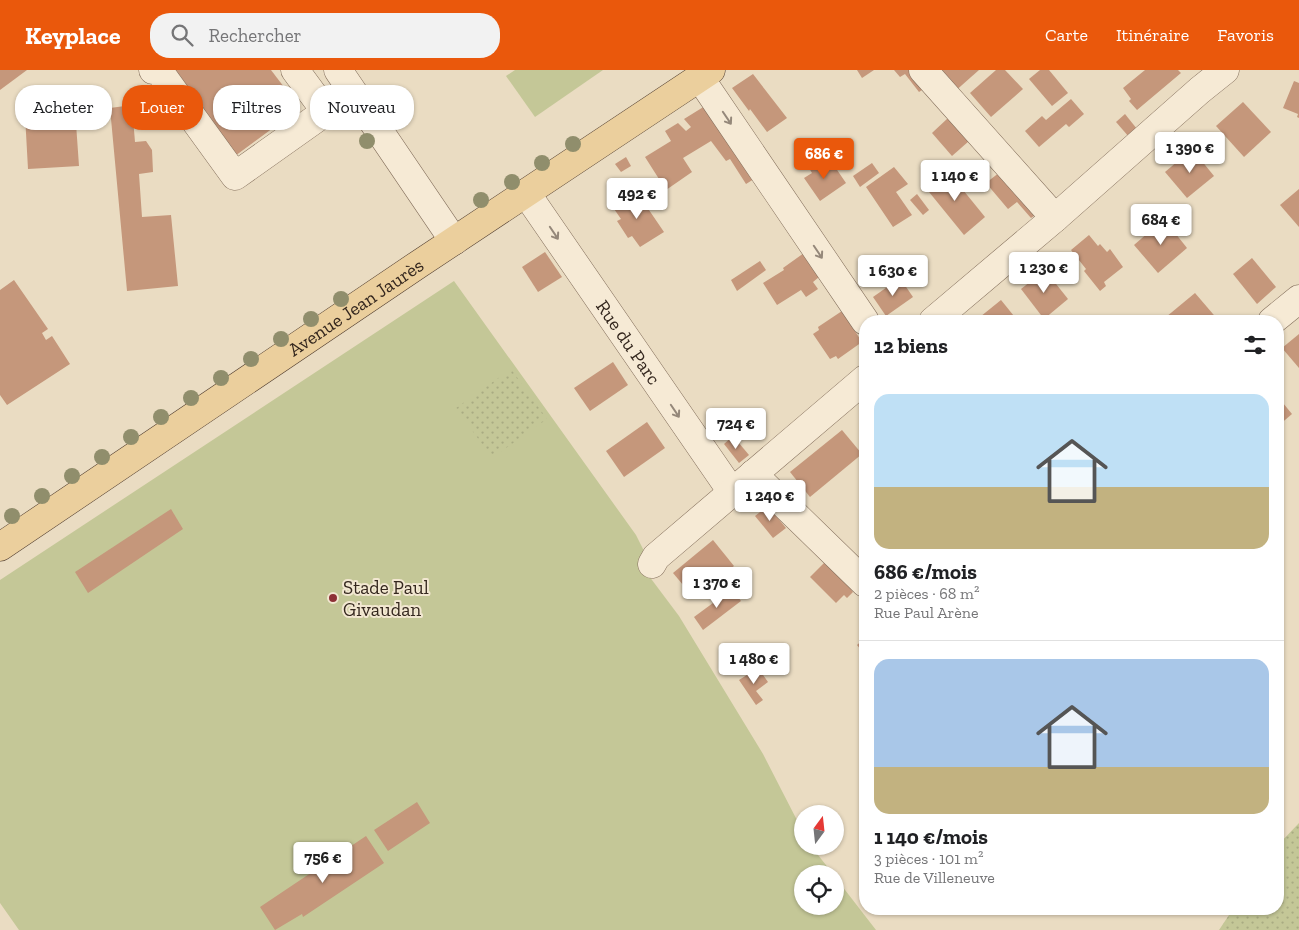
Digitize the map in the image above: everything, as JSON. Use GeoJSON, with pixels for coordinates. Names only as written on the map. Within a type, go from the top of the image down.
{"type":"FeatureCollection","features":[{"type":"Feature","properties":{"kind":"main road","name":"Avenue Jean Jaurès"},"geometry":{"type":"LineString","coordinates":[[0,546],[705,74]]}},
{"type":"Feature","properties":{"kind":"street"},"geometry":{"type":"LineString","coordinates":[[153,70],[159,71],[235,176],[310,123]]}},
{"type":"Feature","properties":{"kind":"street"},"geometry":{"type":"LineString","coordinates":[[295,70],[310,90]]}},
{"type":"Feature","properties":{"kind":"street"},"geometry":{"type":"LineString","coordinates":[[923,70],[1055,218]]}},
{"type":"Feature","properties":{"kind":"street"},"geometry":{"type":"LineString","coordinates":[[940,315],[1225,70]]}},
{"type":"Feature","properties":{"kind":"street"},"geometry":{"type":"LineString","coordinates":[[705,74],[861,315]]}},
{"type":"Feature","properties":{"kind":"street"},"geometry":{"type":"LineString","coordinates":[[379,130],[454,241]]}},
{"type":"Feature","properties":{"kind":"street","name":"Rue du Parc"},"geometry":{"type":"LineString","coordinates":[[526,193],[732,492]]}},
{"type":"Feature","properties":{"kind":"street"},"geometry":{"type":"LineString","coordinates":[[1279,315],[1299,299]]}},
{"type":"Feature","properties":{"kind":"street"},"geometry":{"type":"LineString","coordinates":[[652,564],[656,557],[859,384]]}},
{"type":"Feature","properties":{"kind":"street"},"geometry":{"type":"LineString","coordinates":[[753,474],[859,577]]}},
{"type":"Feature","properties":{"kind":"green space"},"geometry":{"type":"Polygon","coordinates":[[[515,70],[603,70],[535,117],[506,76],[515,70]]]}},
{"type":"Feature","properties":{"kind":"green space","name":"Stade Paul Givaudan"},"geometry":{"type":"Polygon","coordinates":[[[454,281],[636,535],[648,559],[643,568],[679,616],[763,754],[794,814],[794,855],[818,855],[826,865],[794,865],[794,915],[844,915],[844,889],[859,908],[859,915],[864,915],[876,930],[19,930],[0,903],[0,580],[454,281]]]}},
{"type":"Feature","properties":{"kind":"green space"},"geometry":{"type":"Polygon","coordinates":[[[511,369],[547,419],[492,458],[456,408],[511,369]]]}},
{"type":"Feature","properties":{"kind":"green space"},"geometry":{"type":"Polygon","coordinates":[[[1299,823],[1299,930],[1219,930],[1229,915],[1284,915],[1284,839],[1299,823]]]}},
{"type":"Feature","properties":{"kind":"building"},"geometry":{"type":"Polygon","coordinates":[[[0,70],[27,70],[0,90],[0,70]]]}},
{"type":"Feature","properties":{"kind":"building"},"geometry":{"type":"Polygon","coordinates":[[[173,70],[271,70],[282,85],[213,85],[213,125],[203,112],[203,85],[184,85],[173,70]]]}},
{"type":"Feature","properties":{"kind":"building"},"geometry":{"type":"Polygon","coordinates":[[[857,70],[874,70],[862,78],[857,70]]]}},
{"type":"Feature","properties":{"kind":"building"},"geometry":{"type":"Polygon","coordinates":[[[894,70],[910,70],[925,88],[919,92],[905,74],[900,77],[894,70]]]}},
{"type":"Feature","properties":{"kind":"building"},"geometry":{"type":"Polygon","coordinates":[[[933,70],[979,70],[953,93],[933,70]]]}},
{"type":"Feature","properties":{"kind":"building"},"geometry":{"type":"Polygon","coordinates":[[[996,70],[1005,70],[1023,89],[991,117],[970,93],[996,70]]]}},
{"type":"Feature","properties":{"kind":"building"},"geometry":{"type":"Polygon","coordinates":[[[1040,70],[1049,70],[1068,93],[1052,106],[1029,79],[1040,70]]]}},
{"type":"Feature","properties":{"kind":"building"},"geometry":{"type":"Polygon","coordinates":[[[1145,70],[1178,70],[1181,73],[1137,110],[1129,101],[1131,99],[1123,88],[1145,70]]]}},
{"type":"Feature","properties":{"kind":"building"},"geometry":{"type":"Polygon","coordinates":[[[753,74],[787,118],[767,132],[732,88],[753,74]]]}},
{"type":"Feature","properties":{"kind":"building"},"geometry":{"type":"Polygon","coordinates":[[[1294,81],[1299,83],[1299,118],[1297,117],[1298,114],[1283,108],[1294,81]]]}},
{"type":"Feature","properties":{"kind":"building"},"geometry":{"type":"Polygon","coordinates":[[[1071,99],[1084,114],[1069,127],[1066,124],[1039,147],[1025,131],[1042,116],[1046,120],[1071,99]]]}},
{"type":"Feature","properties":{"kind":"building"},"geometry":{"type":"Polygon","coordinates":[[[1243,102],[1271,132],[1244,157],[1216,126],[1243,102]]]}},
{"type":"Feature","properties":{"kind":"building"},"geometry":{"type":"Polygon","coordinates":[[[122,106],[122,130],[134,130],[135,142],[146,141],[152,150],[153,172],[139,174],[142,217],[171,215],[178,286],[127,291],[112,130],[112,108],[122,106]]]}},
{"type":"Feature","properties":{"kind":"building"},"geometry":{"type":"Polygon","coordinates":[[[705,106],[754,179],[746,184],[730,159],[726,161],[711,141],[683,158],[692,172],[666,190],[645,157],[671,141],[665,131],[678,123],[686,131],[691,127],[684,119],[705,106]]]}},
{"type":"Feature","properties":{"kind":"building"},"geometry":{"type":"Polygon","coordinates":[[[1125,114],[1137,129],[1129,137],[1116,122],[1125,114]]]}},
{"type":"Feature","properties":{"kind":"building"},"geometry":{"type":"Polygon","coordinates":[[[948,118],[969,141],[952,156],[932,133],[948,118]]]}},
{"type":"Feature","properties":{"kind":"building"},"geometry":{"type":"Polygon","coordinates":[[[26,130],[76,130],[79,166],[28,169],[26,130]]]}},
{"type":"Feature","properties":{"kind":"building"},"geometry":{"type":"Polygon","coordinates":[[[216,130],[270,130],[235,156],[216,130]]]}},
{"type":"Feature","properties":{"kind":"building"},"geometry":{"type":"Polygon","coordinates":[[[1192,149],[1214,176],[1187,198],[1165,172],[1192,149]]]}},
{"type":"Feature","properties":{"kind":"building"},"geometry":{"type":"Polygon","coordinates":[[[626,157],[631,166],[621,172],[615,164],[626,157]]]}},
{"type":"Feature","properties":{"kind":"building"},"geometry":{"type":"Polygon","coordinates":[[[820,161],[824,165],[831,161],[846,183],[820,201],[804,178],[812,173],[809,168],[820,161]]]}},
{"type":"Feature","properties":{"kind":"building"},"geometry":{"type":"Polygon","coordinates":[[[872,163],[879,173],[860,187],[853,176],[872,163]]]}},
{"type":"Feature","properties":{"kind":"building"},"geometry":{"type":"Polygon","coordinates":[[[894,167],[908,184],[896,192],[912,215],[893,227],[866,187],[894,167]]]}},
{"type":"Feature","properties":{"kind":"building"},"geometry":{"type":"Polygon","coordinates":[[[946,169],[985,217],[964,235],[925,187],[946,169]]]}},
{"type":"Feature","properties":{"kind":"building"},"geometry":{"type":"Polygon","coordinates":[[[1000,172],[1037,214],[1031,218],[1017,202],[1008,209],[986,183],[1000,172]]]}},
{"type":"Feature","properties":{"kind":"building"},"geometry":{"type":"Polygon","coordinates":[[[1299,189],[1299,227],[1280,205],[1299,189]]]}},
{"type":"Feature","properties":{"kind":"building"},"geometry":{"type":"Polygon","coordinates":[[[636,191],[664,232],[640,247],[632,236],[628,238],[617,221],[621,219],[612,206],[636,191]]]}},
{"type":"Feature","properties":{"kind":"building"},"geometry":{"type":"Polygon","coordinates":[[[917,194],[929,210],[923,215],[910,200],[917,194]]]}},
{"type":"Feature","properties":{"kind":"building"},"geometry":{"type":"Polygon","coordinates":[[[1164,219],[1187,248],[1158,273],[1134,245],[1164,219]]]}},
{"type":"Feature","properties":{"kind":"building"},"geometry":{"type":"Polygon","coordinates":[[[1089,235],[1098,246],[1100,244],[1107,252],[1110,249],[1123,267],[1104,282],[1106,286],[1100,291],[1084,271],[1086,269],[1071,250],[1089,235]]]}},
{"type":"Feature","properties":{"kind":"building"},"geometry":{"type":"Polygon","coordinates":[[[545,252],[562,277],[538,292],[522,267],[545,252]]]}},
{"type":"Feature","properties":{"kind":"building"},"geometry":{"type":"Polygon","coordinates":[[[804,253],[819,277],[813,282],[818,289],[806,297],[801,290],[777,305],[763,283],[784,270],[783,268],[804,253]]]}},
{"type":"Feature","properties":{"kind":"building"},"geometry":{"type":"Polygon","coordinates":[[[1252,258],[1276,287],[1257,304],[1233,274],[1252,258]]]}},
{"type":"Feature","properties":{"kind":"building"},"geometry":{"type":"Polygon","coordinates":[[[760,261],[766,270],[737,291],[731,280],[760,261]]]}},
{"type":"Feature","properties":{"kind":"building"},"geometry":{"type":"Polygon","coordinates":[[[1045,270],[1068,299],[1049,315],[1041,315],[1021,289],[1045,270]]]}},
{"type":"Feature","properties":{"kind":"building"},"geometry":{"type":"Polygon","coordinates":[[[900,278],[913,297],[885,315],[873,297],[900,278]]]}},
{"type":"Feature","properties":{"kind":"building"},"geometry":{"type":"Polygon","coordinates":[[[14,280],[48,329],[42,333],[46,340],[52,336],[70,364],[7,405],[0,395],[0,290],[14,280]]]}},
{"type":"Feature","properties":{"kind":"building"},"geometry":{"type":"Polygon","coordinates":[[[1195,293],[1214,315],[1168,315],[1195,293]]]}},
{"type":"Feature","properties":{"kind":"building"},"geometry":{"type":"Polygon","coordinates":[[[1001,300],[1013,315],[982,315],[1001,300]]]}},
{"type":"Feature","properties":{"kind":"building"},"geometry":{"type":"Polygon","coordinates":[[[842,311],[859,337],[859,344],[838,359],[836,356],[830,359],[813,334],[819,330],[818,327],[842,311]]]}},
{"type":"Feature","properties":{"kind":"building"},"geometry":{"type":"Polygon","coordinates":[[[1299,334],[1299,368],[1284,350],[1284,346],[1299,334]]]}},
{"type":"Feature","properties":{"kind":"building"},"geometry":{"type":"Polygon","coordinates":[[[613,362],[628,385],[590,411],[574,388],[613,362]]]}},
{"type":"Feature","properties":{"kind":"building"},"geometry":{"type":"Polygon","coordinates":[[[1284,404],[1292,414],[1284,421],[1284,404]]]}},
{"type":"Feature","properties":{"kind":"building"},"geometry":{"type":"Polygon","coordinates":[[[647,422],[665,448],[624,477],[606,451],[647,422]]]}},
{"type":"Feature","properties":{"kind":"building"},"geometry":{"type":"Polygon","coordinates":[[[842,430],[859,450],[859,456],[810,497],[790,472],[842,430]]]}},
{"type":"Feature","properties":{"kind":"building"},"geometry":{"type":"Polygon","coordinates":[[[733,436],[749,455],[739,463],[724,444],[733,436]]]}},
{"type":"Feature","properties":{"kind":"building"},"geometry":{"type":"Polygon","coordinates":[[[768,506],[786,528],[773,538],[755,516],[768,506]]]}},
{"type":"Feature","properties":{"kind":"building"},"geometry":{"type":"Polygon","coordinates":[[[171,509],[183,529],[88,593],[75,572],[171,509]]]}},
{"type":"Feature","properties":{"kind":"building"},"geometry":{"type":"Polygon","coordinates":[[[713,540],[734,566],[694,598],[673,573],[713,540]]]}},
{"type":"Feature","properties":{"kind":"building"},"geometry":{"type":"Polygon","coordinates":[[[830,557],[856,583],[850,588],[853,592],[847,598],[844,595],[836,603],[810,577],[830,557]]]}},
{"type":"Feature","properties":{"kind":"building"},"geometry":{"type":"Polygon","coordinates":[[[732,589],[741,601],[703,630],[694,617],[732,589]]]}},
{"type":"Feature","properties":{"kind":"building"},"geometry":{"type":"Polygon","coordinates":[[[758,668],[768,682],[756,691],[763,700],[756,705],[739,680],[758,668]]]}},
{"type":"Feature","properties":{"kind":"building"},"geometry":{"type":"Polygon","coordinates":[[[417,802],[430,823],[388,851],[374,830],[417,802]]]}},
{"type":"Feature","properties":{"kind":"building"},"geometry":{"type":"Polygon","coordinates":[[[366,836],[384,863],[303,917],[302,914],[275,930],[260,907],[366,836]]]}},
{"type":"Feature","properties":{"kind":"place","name":"Stade Paul Givaudan"},"geometry":{"type":"Point","coordinates":[333,598]}}]}
